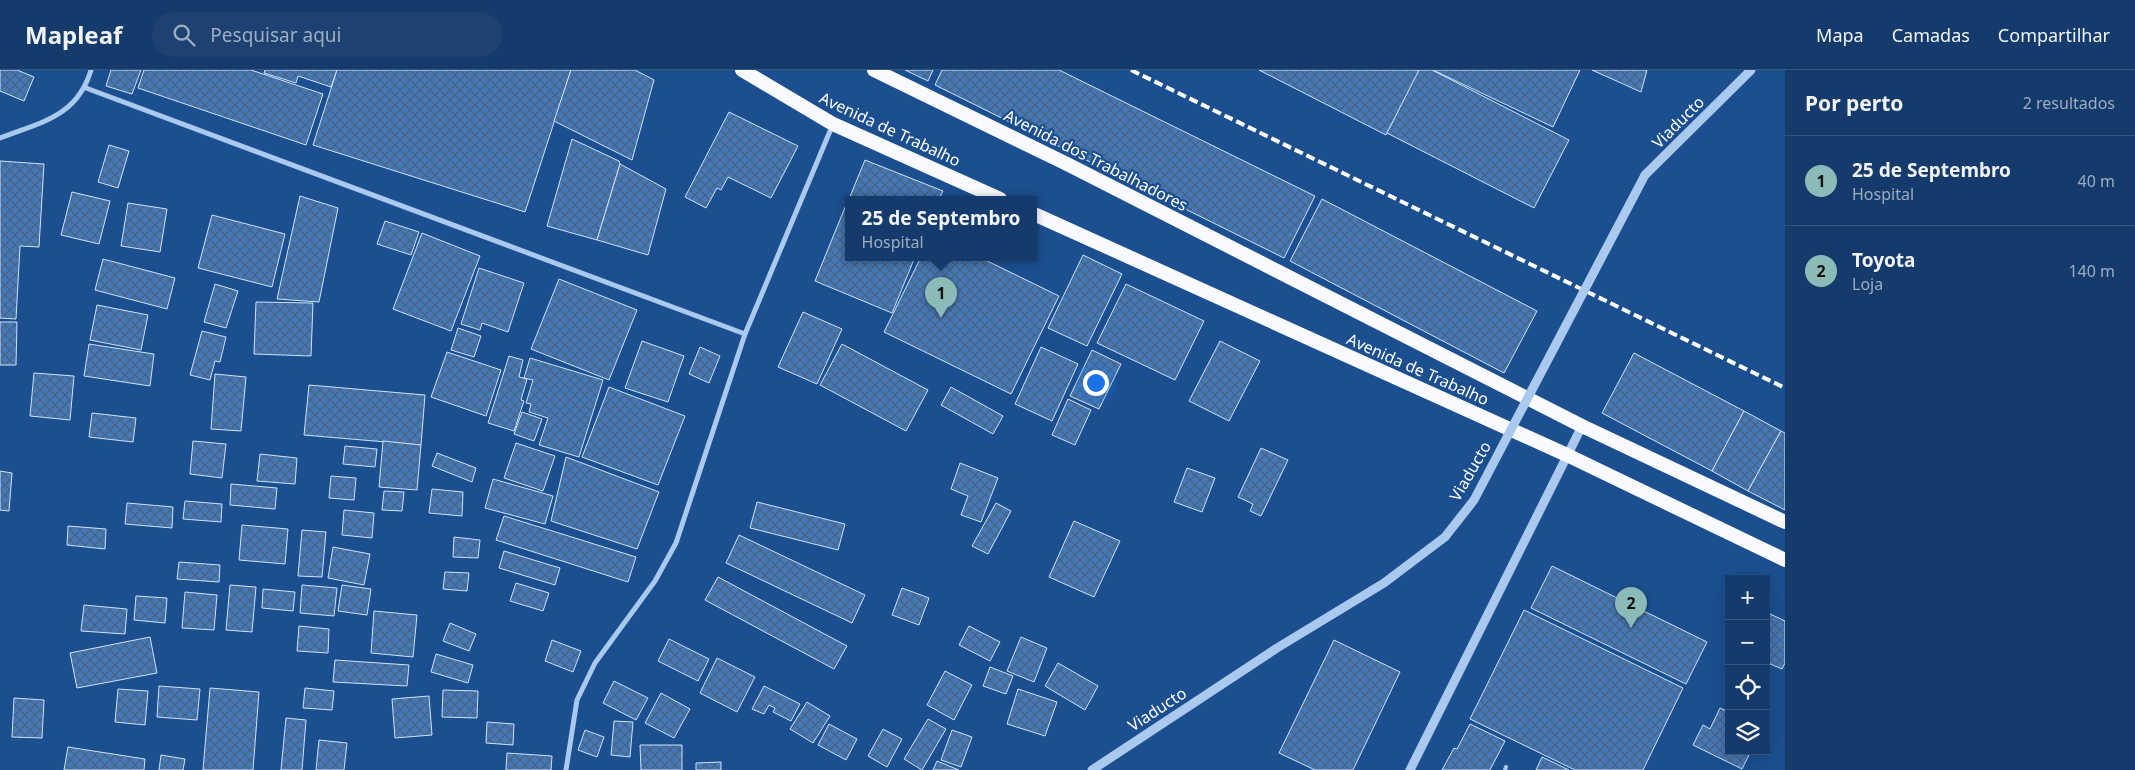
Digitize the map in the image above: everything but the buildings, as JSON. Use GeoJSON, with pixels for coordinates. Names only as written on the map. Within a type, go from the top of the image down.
{"type":"FeatureCollection","features":[{"type":"Feature","properties":{"kind":"highway","name":"Avenida de Trabalho"},"geometry":{"type":"LineString","coordinates":[[742,70],[833,124],[993,196]]}},
{"type":"Feature","properties":{"kind":"highway","name":"Avenida dos Trabalhadores"},"geometry":{"type":"LineString","coordinates":[[874,70],[1301,283]]}},
{"type":"Feature","properties":{"kind":"highway","name":"Avenida de Trabalho"},"geometry":{"type":"LineString","coordinates":[[1037,215],[1567,455],[1785,560]]}},
{"type":"Feature","properties":{"kind":"highway","name":"Avenida de Trabalho"},"geometry":{"type":"LineString","coordinates":[[1301,283],[1582,426],[1785,522]]}},
{"type":"Feature","properties":{"kind":"street"},"geometry":{"type":"LineString","coordinates":[[0,138],[64,114],[86,88],[91,70]]}},
{"type":"Feature","properties":{"kind":"street","name":"Viaducto"},"geometry":{"type":"LineString","coordinates":[[1092,770],[1277,648],[1384,583],[1445,537],[1474,500],[1645,175],[1751,70]]}},
{"type":"Feature","properties":{"kind":"street"},"geometry":{"type":"LineString","coordinates":[[86,88],[745,334]]}},
{"type":"Feature","properties":{"kind":"street"},"geometry":{"type":"LineString","coordinates":[[566,770],[577,700],[595,663],[655,581],[676,543],[745,334],[833,124]]}},
{"type":"Feature","properties":{"kind":"street"},"geometry":{"type":"LineString","coordinates":[[1410,770],[1582,426]]}},
{"type":"Feature","properties":{"kind":"railway"},"geometry":{"type":"LineString","coordinates":[[1131,70],[1785,388]]}},
{"type":"Feature","properties":{"kind":"place","name":"25 de Septembro"},"geometry":{"type":"Point","coordinates":[941,318]}},
{"type":"Feature","properties":{"kind":"place","name":"Toyota"},"geometry":{"type":"Point","coordinates":[1631,628]}}]}
